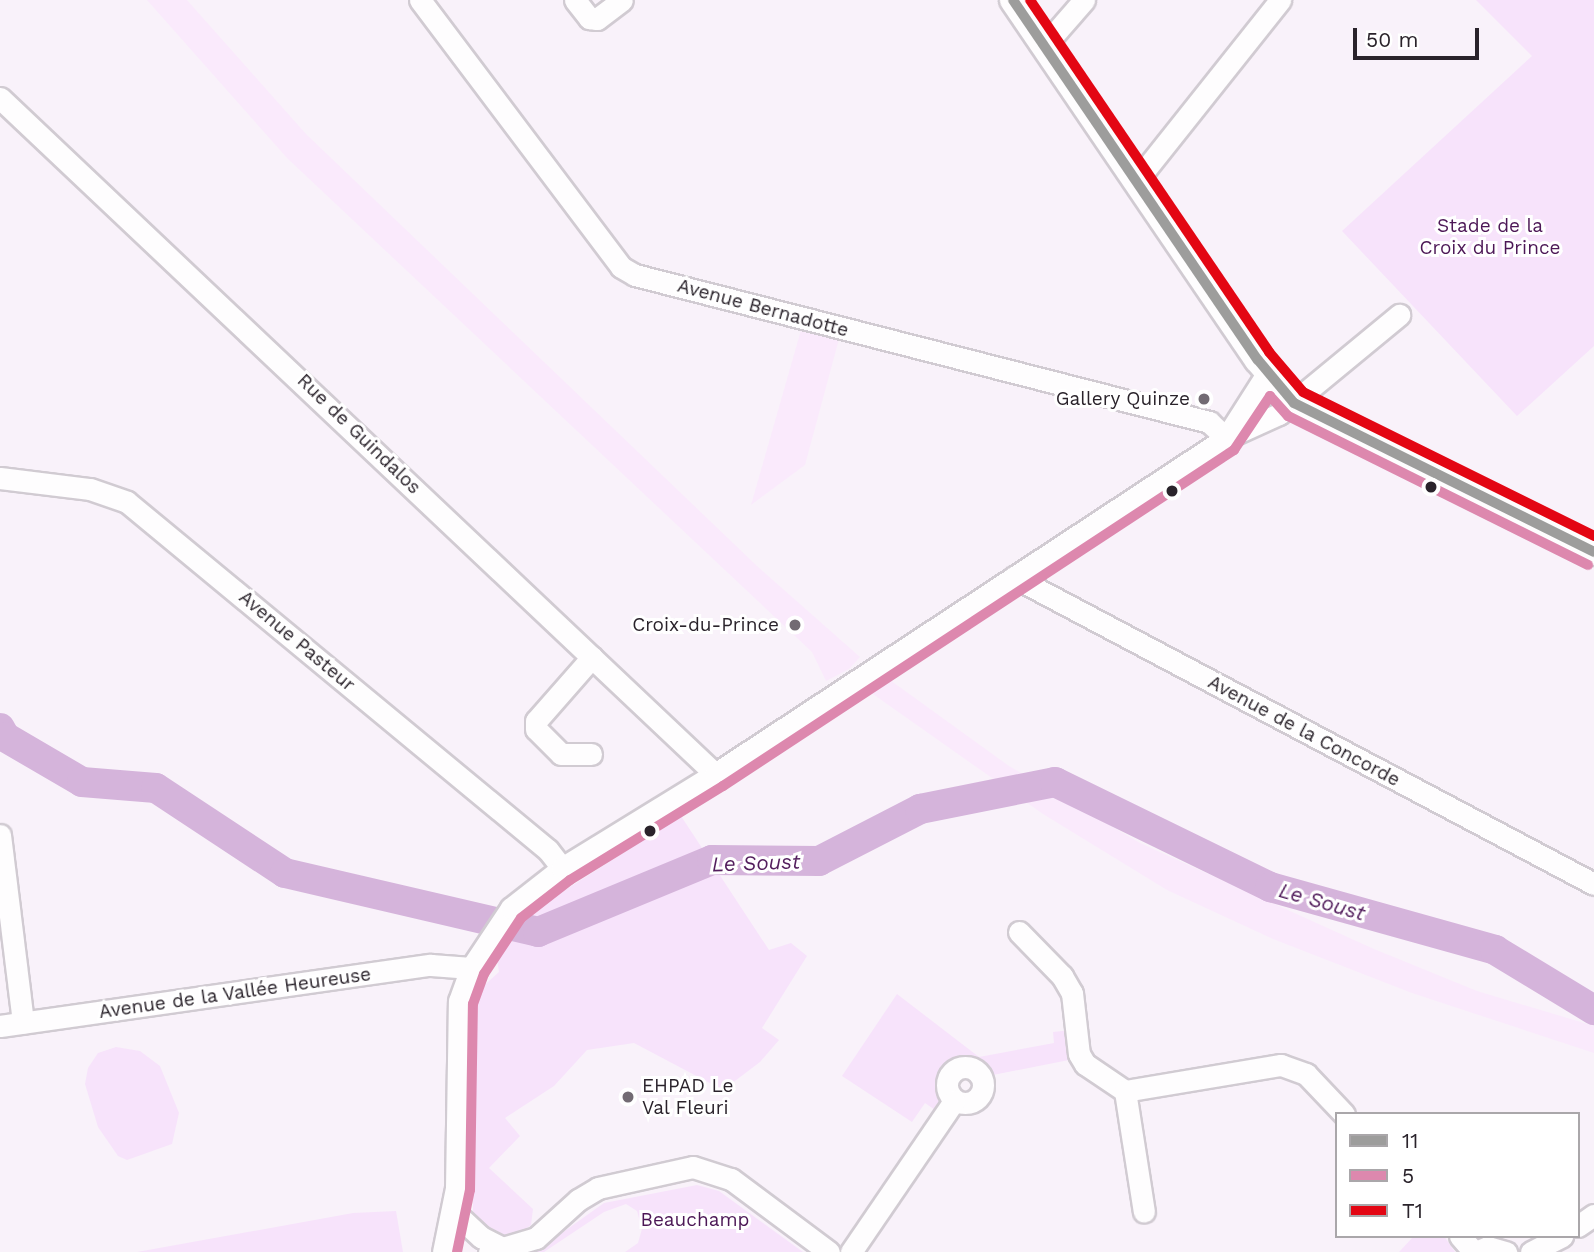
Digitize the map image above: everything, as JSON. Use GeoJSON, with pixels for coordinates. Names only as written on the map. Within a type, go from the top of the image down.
{"type":"FeatureCollection","features":[{"type":"Feature","properties":{"kind":"main road"},"geometry":{"type":"LineString","coordinates":[[1013,0],[1268,372],[1294,403],[1594,552]]}},
{"type":"Feature","properties":{"kind":"street","name":"Avenue Bernadotte"},"geometry":{"type":"LineString","coordinates":[[420,0],[621,267],[635,275],[1209,422],[1226,438]]}},
{"type":"Feature","properties":{"kind":"street"},"geometry":{"type":"LineString","coordinates":[[575,0],[589,18],[597,19],[622,0]]}},
{"type":"Feature","properties":{"kind":"street"},"geometry":{"type":"LineString","coordinates":[[1044,46],[1084,0]]}},
{"type":"Feature","properties":{"kind":"street"},"geometry":{"type":"LineString","coordinates":[[1138,180],[1280,0]]}},
{"type":"Feature","properties":{"kind":"street","name":"Rue de Guindalos"},"geometry":{"type":"LineString","coordinates":[[0,98],[715,774]]}},
{"type":"Feature","properties":{"kind":"street"},"geometry":{"type":"LineString","coordinates":[[443,1252],[454,1212],[459,1002],[471,968],[511,908],[562,869],[715,774],[1226,438],[1294,403],[1399,315]]}},
{"type":"Feature","properties":{"kind":"street"},"geometry":{"type":"LineString","coordinates":[[1226,438],[1268,372]]}},
{"type":"Feature","properties":{"kind":"street","name":"Avenue Pasteur"},"geometry":{"type":"LineString","coordinates":[[0,478],[90,489],[127,502],[537,842],[562,869]]}},
{"type":"Feature","properties":{"kind":"street","name":"Avenue de la Concorde"},"geometry":{"type":"LineString","coordinates":[[1014,577],[1594,884]]}},
{"type":"Feature","properties":{"kind":"street"},"geometry":{"type":"LineString","coordinates":[[591,754],[561,754],[536,729],[536,721],[592,657]]}},
{"type":"Feature","properties":{"kind":"street"},"geometry":{"type":"LineString","coordinates":[[0,835],[23,1023]]}},
{"type":"Feature","properties":{"kind":"street"},"geometry":{"type":"LineString","coordinates":[[1018,932],[1062,976],[1072,993],[1079,1054],[1085,1064],[1125,1091],[1281,1065],[1306,1074],[1342,1112]]}},
{"type":"Feature","properties":{"kind":"street","name":"Avenue de la Vallée Heureuse"},"geometry":{"type":"LineString","coordinates":[[0,1026],[431,965],[471,968]]}},
{"type":"Feature","properties":{"kind":"street"},"geometry":{"type":"LineString","coordinates":[[1125,1091],[1144,1212]]}},
{"type":"Feature","properties":{"kind":"street"},"geometry":{"type":"LineString","coordinates":[[851,1252],[954,1101]]}},
{"type":"Feature","properties":{"kind":"street"},"geometry":{"type":"LineString","coordinates":[[454,1212],[497,1250],[536,1238],[578,1200],[598,1188],[693,1167],[731,1179],[829,1252]]}},
{"type":"Feature","properties":{"kind":"street"},"geometry":{"type":"LineString","coordinates":[[1462,1238],[1475,1252],[1488,1247],[1506,1252]]}},
{"type":"Feature","properties":{"kind":"street"},"geometry":{"type":"LineString","coordinates":[[1531,1252],[1558,1238]]}},
{"type":"Feature","properties":{"kind":"shaded area"},"geometry":{"type":"Polygon","coordinates":[[[147,0],[187,0],[306,134],[757,566],[860,657],[849,669],[826,681],[812,652],[287,158],[147,0]]]}},
{"type":"Feature","properties":{"kind":"shaded area"},"geometry":{"type":"Polygon","coordinates":[[[801,330],[839,339],[805,465],[751,505],[801,330]]]}},
{"type":"Feature","properties":{"kind":"shaded area"},"geometry":{"type":"Polygon","coordinates":[[[890,680],[1009,766],[1140,843],[1374,949],[1477,991],[1594,1026],[1594,1053],[1412,993],[1273,939],[1167,890],[1043,814],[870,692],[890,680]]]}},
{"type":"Feature","properties":{"kind":"green space","name":"Stade de la Croix du Prince"},"geometry":{"type":"Polygon","coordinates":[[[1476,0],[1594,0],[1594,346],[1517,416],[1342,231],[1532,56],[1476,0]]]}},
{"type":"Feature","properties":{"kind":"green space"},"geometry":{"type":"Polygon","coordinates":[[[681,816],[769,950],[791,943],[807,956],[762,1028],[779,1040],[760,1062],[723,1090],[634,1043],[587,1050],[554,1086],[505,1118],[520,1136],[489,1168],[533,1209],[531,1225],[506,1237],[490,1235],[473,1214],[471,1012],[479,990],[499,972],[496,952],[515,922],[681,816]]]}},
{"type":"Feature","properties":{"kind":"green space"},"geometry":{"type":"Polygon","coordinates":[[[897,994],[979,1057],[1054,1043],[1053,1032],[1071,1030],[1074,1059],[988,1076],[970,1062],[953,1063],[940,1075],[945,1101],[938,1112],[925,1103],[912,1122],[842,1076],[897,994]]]}},
{"type":"Feature","properties":{"kind":"green space"},"geometry":{"type":"Polygon","coordinates":[[[116,1047],[140,1051],[160,1066],[179,1113],[172,1144],[127,1160],[118,1156],[98,1127],[85,1084],[88,1068],[98,1053],[116,1047]]]}},
{"type":"Feature","properties":{"kind":"green space","name":"Beauchamp"},"geometry":{"type":"Polygon","coordinates":[[[697,1185],[719,1191],[803,1252],[625,1252],[638,1243],[642,1229],[637,1211],[626,1204],[604,1212],[544,1252],[535,1252],[604,1203],[697,1185]]]}},
{"type":"Feature","properties":{"kind":"green space"},"geometry":{"type":"Polygon","coordinates":[[[396,1211],[403,1252],[137,1252],[353,1213],[396,1211]]]}},
{"type":"Feature","properties":{"kind":"green space"},"geometry":{"type":"Polygon","coordinates":[[[1412,1238],[1445,1238],[1455,1252],[1399,1252],[1412,1238]]]}},
{"type":"Feature","properties":{"kind":"waterway","name":"Le Soust"},"geometry":{"type":"LineString","coordinates":[[0,728],[5,737],[82,782],[156,788],[285,873],[538,932],[712,860],[819,861],[920,809],[1055,782],[1270,887],[1495,950],[1594,1010]]}},
{"type":"Feature","properties":{"kind":"transit line","name":"11"},"geometry":{"type":"LineString","coordinates":[[1013,0],[1258,360],[1294,403],[1594,552]]}},
{"type":"Feature","properties":{"kind":"transit line","name":"T1"},"geometry":{"type":"LineString","coordinates":[[1030,0],[1269,352],[1303,392],[1594,536]]}},
{"type":"Feature","properties":{"kind":"transit line","name":"5"},"geometry":{"type":"LineString","coordinates":[[457,1252],[470,1190],[473,1004],[484,974],[521,918],[570,880],[723,786],[1234,450],[1270,396],[1288,416],[1588,565]]}},
{"type":"Feature","properties":{"kind":"place","name":"Gallery Quinze"},"geometry":{"type":"Point","coordinates":[1204,399]}},
{"type":"Feature","properties":{"kind":"place","name":"Croix-du-Prince"},"geometry":{"type":"Point","coordinates":[795,625]}},
{"type":"Feature","properties":{"kind":"place","name":"EHPAD Le Val Fleuri"},"geometry":{"type":"Point","coordinates":[628,1097]}}]}
